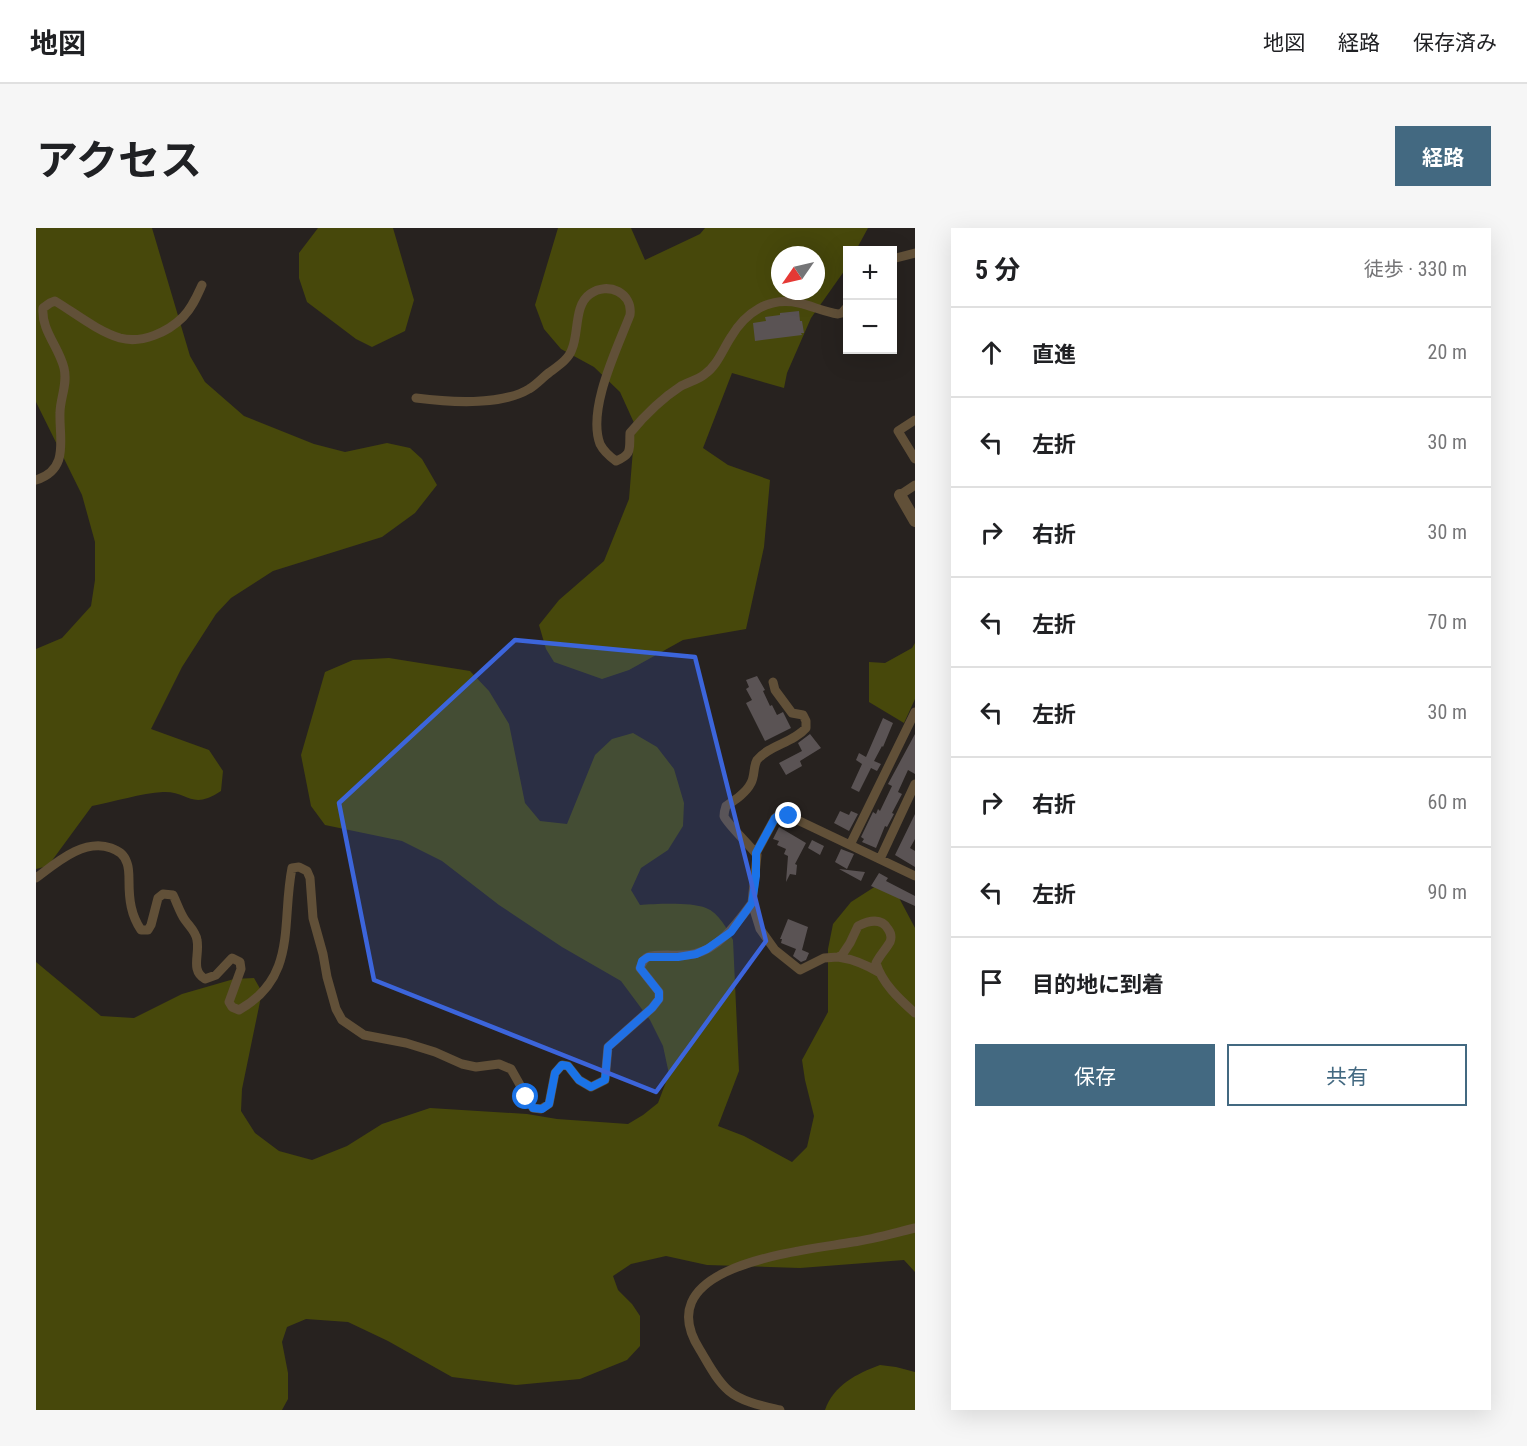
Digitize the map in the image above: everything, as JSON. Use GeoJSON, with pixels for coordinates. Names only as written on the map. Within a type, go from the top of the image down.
{"type":"FeatureCollection","features":[{"type":"Feature","properties":{"kind":"street"},"geometry":{"type":"LineString","coordinates":[[897,258],[915,254]]}},
{"type":"Feature","properties":{"kind":"street"},"geometry":{"type":"LineString","coordinates":[[36,480],[54,468],[61,456],[60,412],[66,381],[64,368],[42,319],[43,308],[55,301],[107,333],[122,338],[142,339],[163,332],[184,316],[202,285]]}},
{"type":"Feature","properties":{"kind":"street"},"geometry":{"type":"LineString","coordinates":[[416,398],[457,402],[481,401],[511,396],[528,390],[565,360],[572,350],[582,303],[587,296],[602,288],[612,289],[622,293],[629,301],[631,308],[601,395],[596,417],[600,443],[605,453],[616,461],[625,457],[630,450],[630,433],[646,415],[682,386],[704,375],[712,368],[734,331],[752,311],[780,302],[797,302],[838,314],[843,312]]}},
{"type":"Feature","properties":{"kind":"street"},"geometry":{"type":"LineString","coordinates":[[915,420],[898,431],[915,459]]}},
{"type":"Feature","properties":{"kind":"street"},"geometry":{"type":"LineString","coordinates":[[915,485],[900,495],[915,521]]}},
{"type":"Feature","properties":{"kind":"street"},"geometry":{"type":"LineString","coordinates":[[756,853],[727,822],[724,814],[726,806],[741,796],[751,783],[756,762],[763,755],[791,740],[806,728],[803,715],[792,713],[775,690],[773,682]]}},
{"type":"Feature","properties":{"kind":"street"},"geometry":{"type":"LineString","coordinates":[[850,845],[915,712]]}},
{"type":"Feature","properties":{"kind":"street"},"geometry":{"type":"LineString","coordinates":[[880,859],[915,784]]}},
{"type":"Feature","properties":{"kind":"street"},"geometry":{"type":"LineString","coordinates":[[880,973],[848,959],[837,957],[824,958],[800,969],[775,950],[760,929],[752,903],[756,876],[756,853],[775,818],[780,814],[789,816],[915,876]]}},
{"type":"Feature","properties":{"kind":"street"},"geometry":{"type":"LineString","coordinates":[[36,878],[72,852],[88,847],[105,846],[121,852],[128,865],[129,898],[134,919],[141,930],[148,930],[151,926],[158,898],[163,894],[173,895],[198,941],[196,969],[199,975],[205,979],[216,975],[232,958],[240,962],[241,969],[229,1002],[238,1010],[256,999],[281,962],[285,946],[288,888],[292,868],[299,867],[307,871],[310,878],[313,918],[336,1009],[342,1020],[364,1035],[406,1043],[462,1064],[476,1067],[499,1064],[511,1069],[533,1108],[542,1109],[549,1104],[555,1073],[562,1065],[568,1066],[579,1080],[591,1087],[605,1080],[608,1047],[659,999],[659,992],[640,968],[642,961],[648,957],[678,957],[696,954],[707,949],[731,932],[752,903]]}},
{"type":"Feature","properties":{"kind":"street"},"geometry":{"type":"LineString","coordinates":[[837,957],[842,955],[858,926],[869,921],[881,922],[891,934],[890,942],[876,963],[880,973],[894,992],[915,1013]]}},
{"type":"Feature","properties":{"kind":"street"},"geometry":{"type":"LineString","coordinates":[[780,1410],[744,1399],[729,1391],[719,1379],[694,1340],[688,1323],[692,1301],[702,1288],[718,1275],[732,1268],[778,1255],[871,1239],[915,1228]]}},
{"type":"Feature","properties":{"kind":"highlighted area"},"geometry":{"type":"Polygon","coordinates":[[[515,640],[695,657],[766,941],[656,1092],[374,980],[339,803],[515,640]]]}},
{"type":"Feature","properties":{"kind":"shaded area"},"geometry":{"type":"Polygon","coordinates":[[[36,228],[152,228],[190,356],[205,382],[244,416],[314,444],[345,452],[387,443],[410,448],[422,459],[437,485],[415,513],[382,537],[273,571],[231,598],[216,614],[182,667],[151,729],[209,750],[223,771],[221,791],[211,797],[196,800],[172,792],[163,792],[92,806],[48,866],[36,869],[36,649],[62,638],[91,606],[95,580],[95,542],[82,495],[36,402],[36,228]]]}},
{"type":"Feature","properties":{"kind":"shaded area"},"geometry":{"type":"Polygon","coordinates":[[[318,228],[393,228],[414,300],[405,331],[372,347],[356,339],[307,302],[299,278],[299,253],[318,228]]]}},
{"type":"Feature","properties":{"kind":"shaded area"},"geometry":{"type":"Polygon","coordinates":[[[558,228],[631,228],[645,260],[700,234],[705,228],[868,228],[858,246],[843,246],[843,273],[825,298],[825,246],[771,246],[771,300],[824,300],[811,318],[787,373],[784,388],[732,373],[703,448],[728,465],[770,480],[764,547],[746,629],[683,640],[629,670],[602,679],[554,662],[546,649],[539,625],[559,600],[604,561],[629,499],[635,425],[620,392],[594,367],[561,349],[544,329],[535,305],[558,228]]]}},
{"type":"Feature","properties":{"kind":"shaded area"},"geometry":{"type":"Polygon","coordinates":[[[915,643],[915,699],[904,723],[869,702],[869,662],[885,663],[912,648],[915,643]]]}},
{"type":"Feature","properties":{"kind":"shaded area"},"geometry":{"type":"Polygon","coordinates":[[[389,658],[470,671],[489,691],[509,724],[525,803],[540,821],[567,824],[595,755],[612,739],[633,733],[657,747],[674,769],[684,803],[683,826],[668,850],[641,868],[631,890],[640,905],[683,904],[711,910],[719,917],[728,931],[733,940],[739,1071],[718,1126],[744,1136],[792,1162],[807,1147],[814,1116],[802,1060],[828,1012],[828,949],[833,924],[851,902],[876,886],[897,894],[915,928],[915,1272],[904,1260],[800,1268],[707,1265],[666,1256],[631,1264],[613,1276],[618,1290],[640,1316],[640,1346],[627,1360],[580,1379],[516,1385],[452,1377],[388,1341],[348,1322],[306,1319],[287,1327],[282,1342],[288,1373],[288,1399],[282,1410],[36,1410],[36,962],[101,1016],[134,1018],[182,994],[234,979],[254,978],[262,992],[242,1089],[241,1111],[255,1133],[279,1151],[312,1160],[347,1146],[382,1124],[430,1108],[527,1114],[557,1119],[628,1124],[658,1103],[669,1074],[663,1046],[650,1020],[621,981],[562,947],[499,905],[442,861],[402,841],[325,825],[311,806],[301,755],[325,672],[353,660],[389,658]]]}},
{"type":"Feature","properties":{"kind":"shaded area"},"geometry":{"type":"Polygon","coordinates":[[[880,1365],[915,1372],[915,1410],[825,1410],[840,1387],[863,1372],[880,1365]]]}},
{"type":"Feature","properties":{"kind":"building"},"geometry":{"type":"Polygon","coordinates":[[[799,311],[804,333],[801,333],[802,335],[755,341],[753,323],[766,321],[765,317],[780,315],[780,313],[799,311]]]}},
{"type":"Feature","properties":{"kind":"building"},"geometry":{"type":"Polygon","coordinates":[[[757,676],[770,706],[772,705],[777,715],[783,712],[791,728],[765,741],[746,703],[752,700],[746,689],[749,687],[746,680],[757,676]]]}},
{"type":"Feature","properties":{"kind":"building"},"geometry":{"type":"Polygon","coordinates":[[[883,718],[893,723],[874,761],[881,764],[877,771],[871,768],[859,792],[851,788],[862,764],[856,760],[859,753],[866,757],[883,718]]]}},
{"type":"Feature","properties":{"kind":"building"},"geometry":{"type":"Polygon","coordinates":[[[810,734],[821,748],[800,761],[802,766],[786,775],[779,763],[802,751],[798,743],[810,734]]]}},
{"type":"Feature","properties":{"kind":"building"},"geometry":{"type":"Polygon","coordinates":[[[915,734],[915,774],[908,770],[898,792],[902,794],[892,813],[894,814],[887,827],[885,826],[876,848],[862,842],[864,839],[861,837],[873,812],[876,814],[878,809],[880,811],[892,786],[888,784],[915,734]]]}},
{"type":"Feature","properties":{"kind":"building"},"geometry":{"type":"Polygon","coordinates":[[[840,811],[849,815],[851,811],[858,814],[849,831],[834,823],[840,811]]]}},
{"type":"Feature","properties":{"kind":"building"},"geometry":{"type":"Polygon","coordinates":[[[915,814],[915,839],[910,848],[915,851],[915,867],[895,855],[915,814]]]}},
{"type":"Feature","properties":{"kind":"building"},"geometry":{"type":"Polygon","coordinates":[[[779,827],[806,843],[795,864],[797,865],[796,875],[790,874],[786,882],[788,856],[784,854],[786,849],[777,845],[779,841],[773,839],[779,827]]]}},
{"type":"Feature","properties":{"kind":"building"},"geometry":{"type":"Polygon","coordinates":[[[812,840],[824,846],[820,855],[808,848],[812,840]]]}},
{"type":"Feature","properties":{"kind":"building"},"geometry":{"type":"Polygon","coordinates":[[[841,849],[854,854],[847,869],[835,862],[841,849]]]}},
{"type":"Feature","properties":{"kind":"building"},"geometry":{"type":"Polygon","coordinates":[[[839,869],[865,872],[861,881],[839,869]]]}},
{"type":"Feature","properties":{"kind":"building"},"geometry":{"type":"Polygon","coordinates":[[[879,873],[888,878],[886,881],[915,896],[915,906],[871,886],[879,873]]]}},
{"type":"Feature","properties":{"kind":"building"},"geometry":{"type":"Polygon","coordinates":[[[788,919],[808,927],[802,950],[809,953],[806,960],[801,962],[793,956],[796,949],[781,943],[782,939],[780,939],[788,919]]]}},
{"type":"Feature","properties":{"kind":"route"},"geometry":{"type":"LineString","coordinates":[[526,1097],[533,1108],[542,1109],[549,1104],[555,1073],[562,1065],[568,1066],[579,1080],[591,1087],[605,1080],[608,1047],[659,999],[659,992],[640,968],[642,961],[648,957],[678,957],[696,954],[731,932],[752,903],[756,876],[756,853],[775,818],[780,814],[789,816]]}}]}
